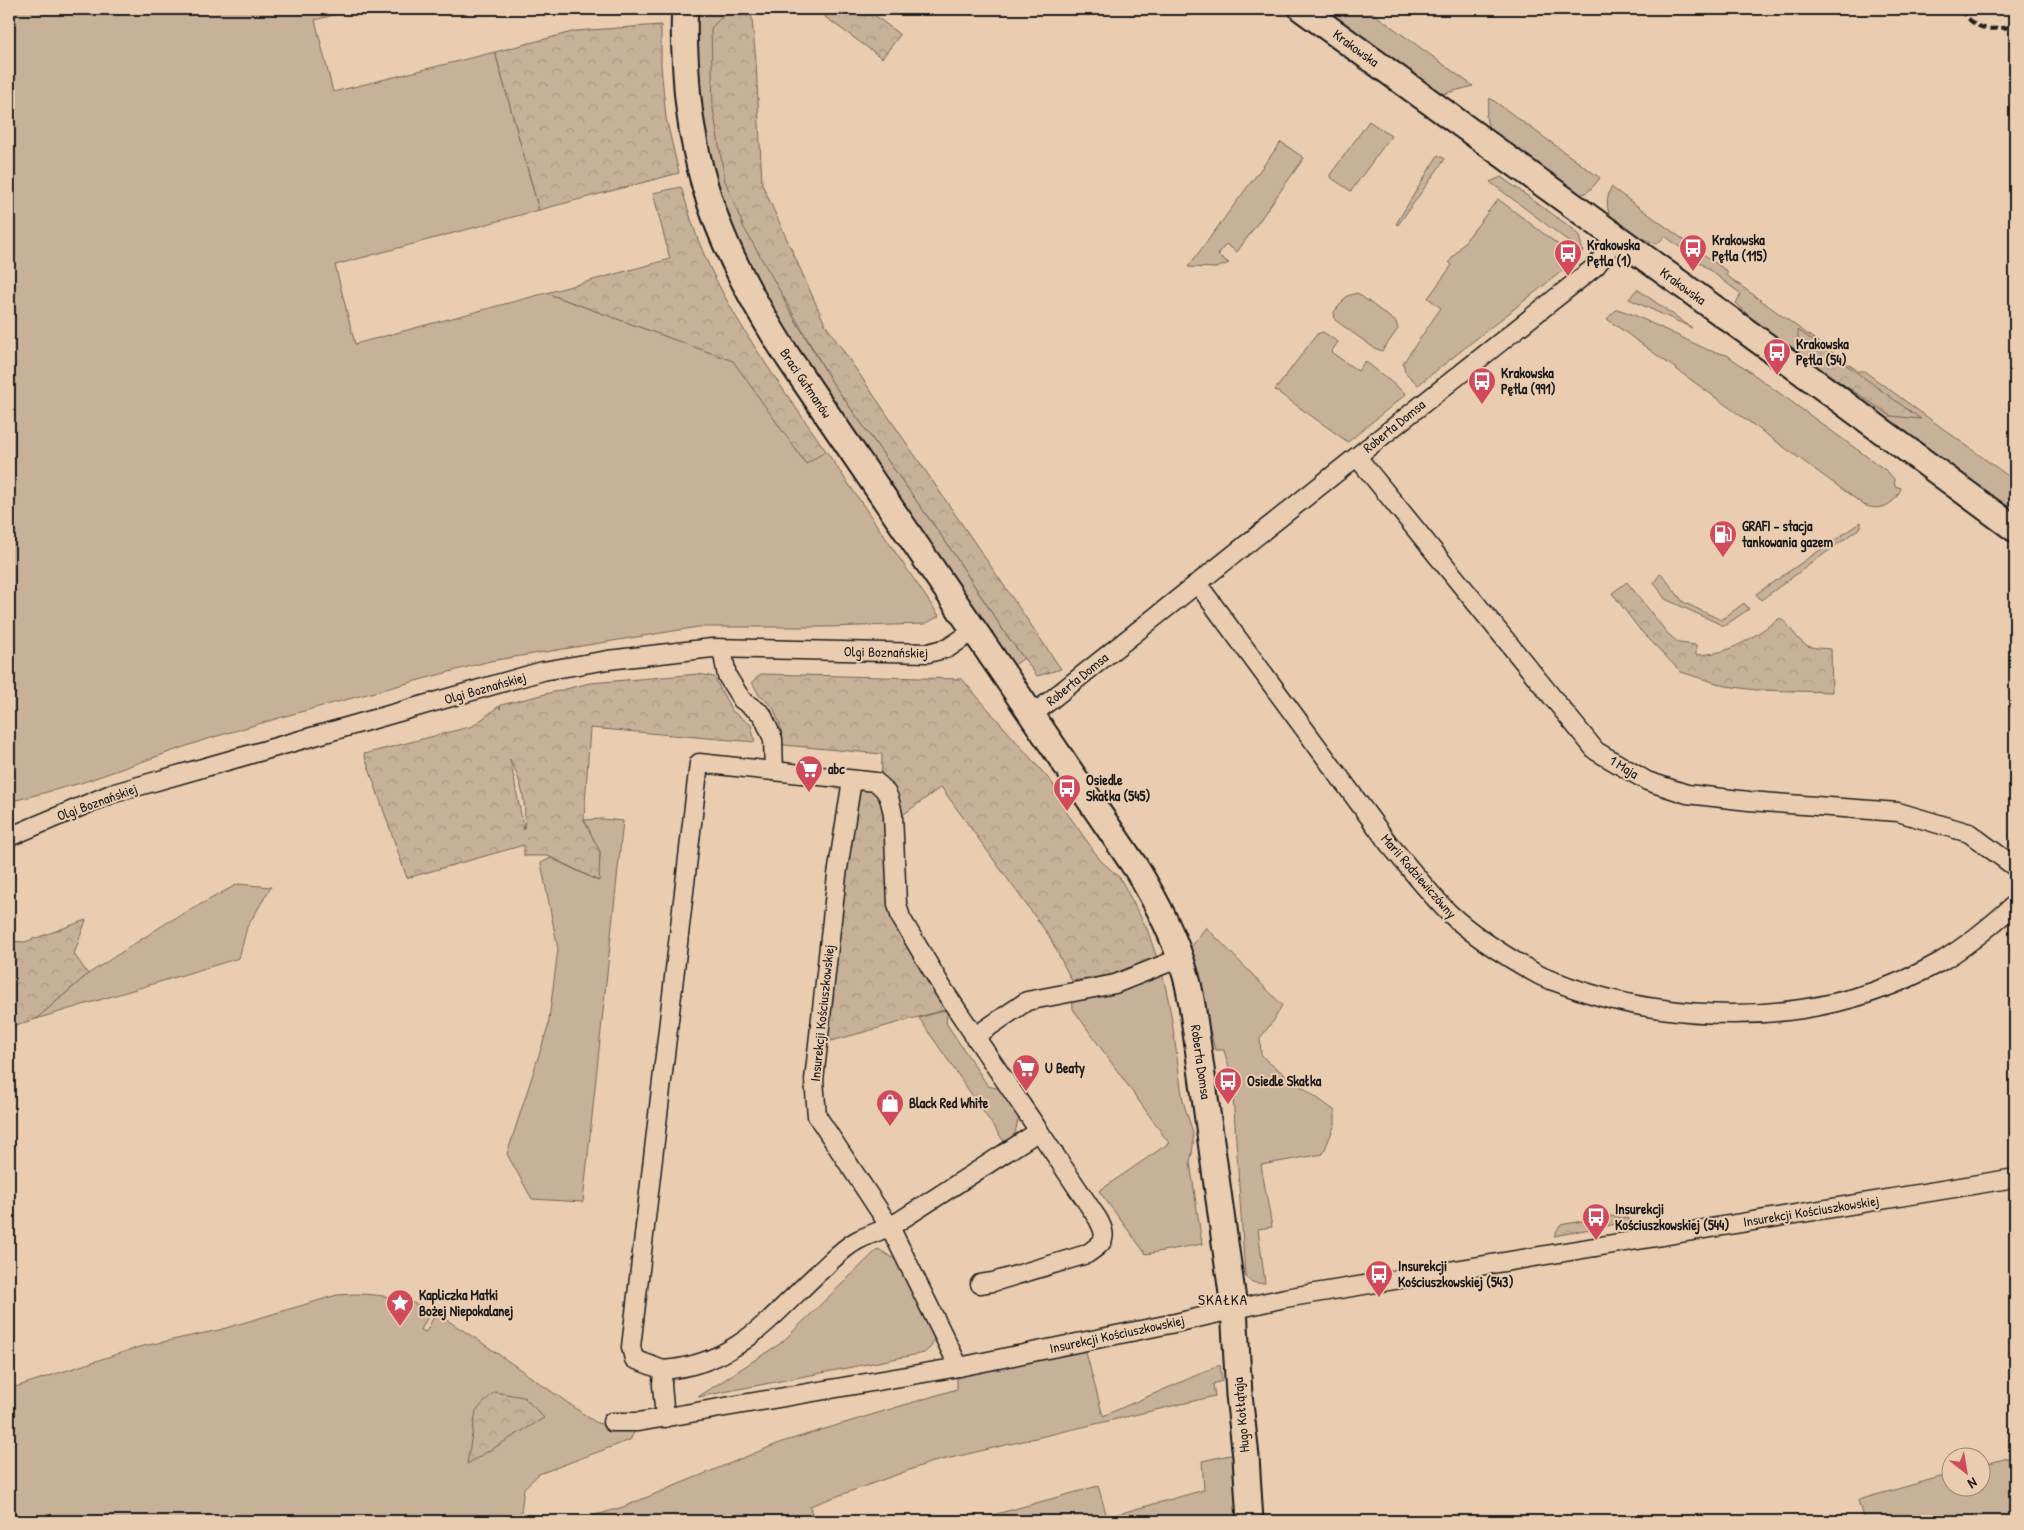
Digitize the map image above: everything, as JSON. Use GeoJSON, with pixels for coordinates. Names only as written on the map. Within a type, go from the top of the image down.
{"type":"FeatureCollection","features":[{"type":"Feature","properties":{"kind":"street","name":"Braci Gutmanów"},"geometry":{"type":"LineString","coordinates":[[685,9],[687,88],[694,141],[706,192],[733,263],[759,310],[788,356],[1032,715]]}},
{"type":"Feature","properties":{"kind":"street","name":"Krakowska"},"geometry":{"type":"LineString","coordinates":[[1302,9],[2015,530]]}},
{"type":"Feature","properties":{"kind":"street","name":"Roberta Domsa"},"geometry":{"type":"LineString","coordinates":[[1234,1308],[1194,1018],[1186,977],[1180,958],[1156,901],[1136,868],[1032,715],[1596,266],[1618,239]]}},
{"type":"Feature","properties":{"kind":"street","name":"1 Maja"},"geometry":{"type":"LineString","coordinates":[[1357,456],[1596,751],[1647,781],[1687,794],[1748,801],[1898,812],[1969,833],[2015,867]]}},
{"type":"Feature","properties":{"kind":"street","name":"Marii Rodziewiczówny"},"geometry":{"type":"LineString","coordinates":[[1197,583],[1389,844],[1419,879],[1460,923],[1504,954],[1541,976],[1623,1003],[1683,1012],[1735,1015],[1782,1012],[1835,1004],[1874,993],[1941,961],[1979,935],[2015,904]]}},
{"type":"Feature","properties":{"kind":"street","name":"Olgi Boznańskiej"},"geometry":{"type":"LineString","coordinates":[[9,836],[111,794],[543,671],[633,657],[722,649],[928,653],[948,648],[975,630]]}},
{"type":"Feature","properties":{"kind":"street"},"geometry":{"type":"LineString","coordinates":[[722,649],[727,676],[742,700],[762,714],[773,739],[774,771]]}},
{"type":"Feature","properties":{"kind":"street"},"geometry":{"type":"LineString","coordinates":[[980,1284],[993,1282],[1087,1254],[1098,1246],[1104,1238],[1103,1230],[1098,1219],[1039,1131],[974,1037],[916,946],[901,918],[897,904],[893,815],[885,789],[876,782],[699,764],[631,1347],[634,1359],[663,1370],[682,1369],[722,1355],[746,1340],[838,1255],[857,1241],[890,1227],[1039,1131]]}},
{"type":"Feature","properties":{"kind":"street","name":"Insurekcji Kościuszkowskiej"},"geometry":{"type":"LineString","coordinates":[[852,780],[837,876],[815,1070],[817,1116],[890,1227],[959,1367]]}},
{"type":"Feature","properties":{"kind":"street"},"geometry":{"type":"LineString","coordinates":[[974,1037],[1027,1001],[1115,984],[1180,958]]}},
{"type":"Feature","properties":{"kind":"street","name":"Insurekcji Kościuszkowskiej"},"geometry":{"type":"LineString","coordinates":[[612,1422],[627,1423],[665,1418],[959,1367],[1175,1323],[1234,1308],[1285,1298],[2015,1178]]}},
{"type":"Feature","properties":{"kind":"street","name":"Hugo Kołłątaja"},"geometry":{"type":"LineString","coordinates":[[1234,1308],[1238,1395],[1246,1457],[1250,1521]]}},
{"type":"Feature","properties":{"kind":"street"},"geometry":{"type":"LineString","coordinates":[[663,1370],[662,1385],[665,1418]]}},
{"type":"Feature","properties":{"kind":"green space"},"geometry":{"type":"Polygon","coordinates":[[[9,9],[356,9],[315,20],[333,92],[495,52],[539,210],[335,265],[355,344],[546,293],[734,361],[806,463],[826,451],[939,616],[925,624],[827,627],[698,627],[490,661],[289,715],[204,740],[81,783],[9,802],[9,9]]]}},
{"type":"Feature","properties":{"kind":"green space"},"geometry":{"type":"Polygon","coordinates":[[[695,9],[730,9],[711,28],[785,303],[832,382],[950,548],[1005,633],[1024,658],[1012,667],[755,285],[716,189],[701,126],[695,9]]]}},
{"type":"Feature","properties":{"kind":"green space"},"geometry":{"type":"Polygon","coordinates":[[[730,9],[751,9],[756,61],[762,184],[825,324],[1061,669],[1037,676],[1005,633],[950,548],[832,382],[744,228],[725,181],[713,109],[711,28],[730,9]]]}},
{"type":"Feature","properties":{"kind":"green space"},"geometry":{"type":"Polygon","coordinates":[[[831,9],[867,9],[900,35],[882,58],[825,17],[831,9]]]}},
{"type":"Feature","properties":{"kind":"green space"},"geometry":{"type":"Polygon","coordinates":[[[1319,9],[1367,9],[1473,86],[1439,95],[1319,9]]]}},
{"type":"Feature","properties":{"kind":"green space"},"geometry":{"type":"Polygon","coordinates":[[[661,25],[661,66],[666,118],[679,173],[539,210],[495,52],[576,31],[661,25]]]}},
{"type":"Feature","properties":{"kind":"green space"},"geometry":{"type":"Polygon","coordinates":[[[1490,98],[1600,178],[1592,188],[1587,192],[1575,195],[1489,131],[1486,116],[1490,98]]]}},
{"type":"Feature","properties":{"kind":"green space"},"geometry":{"type":"Polygon","coordinates":[[[1369,121],[1391,136],[1351,191],[1330,177],[1330,175],[1369,121]]]}},
{"type":"Feature","properties":{"kind":"green space"},"geometry":{"type":"Polygon","coordinates":[[[1281,142],[1304,158],[1237,252],[1226,244],[1218,255],[1229,263],[1216,268],[1188,267],[1281,142]]]}},
{"type":"Feature","properties":{"kind":"green space"},"geometry":{"type":"Polygon","coordinates":[[[1438,155],[1445,159],[1398,225],[1396,224],[1438,155]]]}},
{"type":"Feature","properties":{"kind":"green space"},"geometry":{"type":"Polygon","coordinates":[[[1501,177],[1573,229],[1579,236],[1583,252],[1490,182],[1501,177]]]}},
{"type":"Feature","properties":{"kind":"green space"},"geometry":{"type":"Polygon","coordinates":[[[689,182],[695,187],[957,624],[957,629],[764,345],[729,284],[714,252],[689,182]]]}},
{"type":"Feature","properties":{"kind":"green space"},"geometry":{"type":"Polygon","coordinates":[[[681,187],[694,228],[715,279],[744,330],[826,451],[806,464],[733,361],[546,293],[670,259],[653,193],[681,187]]]}},
{"type":"Feature","properties":{"kind":"green space"},"geometry":{"type":"Polygon","coordinates":[[[1611,187],[1728,272],[1726,275],[1858,371],[1864,371],[2015,481],[2015,516],[1777,343],[1736,303],[1741,294],[1665,236],[1657,244],[1636,236],[1618,226],[1608,210],[1611,187]]]}},
{"type":"Feature","properties":{"kind":"green space"},"geometry":{"type":"Polygon","coordinates":[[[1498,199],[1577,259],[1418,385],[1405,372],[1403,363],[1441,308],[1428,298],[1452,265],[1449,262],[1498,199]]]}},
{"type":"Feature","properties":{"kind":"green space"},"geometry":{"type":"Polygon","coordinates":[[[1637,289],[1692,328],[1629,299],[1637,289]]]}},
{"type":"Feature","properties":{"kind":"green space"},"geometry":{"type":"Polygon","coordinates":[[[1357,293],[1396,322],[1398,329],[1382,351],[1374,348],[1335,320],[1334,312],[1347,296],[1357,293]]]}},
{"type":"Feature","properties":{"kind":"green space"},"geometry":{"type":"Polygon","coordinates":[[[1617,309],[1632,314],[1708,350],[1727,355],[1888,472],[1894,479],[1895,486],[1901,488],[1895,499],[1886,506],[1876,508],[1864,505],[1607,319],[1617,309]]]}},
{"type":"Feature","properties":{"kind":"green space"},"geometry":{"type":"Polygon","coordinates":[[[1798,330],[1921,419],[1891,416],[1798,354],[1798,330]]]}},
{"type":"Feature","properties":{"kind":"green space"},"geometry":{"type":"Polygon","coordinates":[[[1323,332],[1338,342],[1331,352],[1358,371],[1365,361],[1406,394],[1348,442],[1275,390],[1317,334],[1323,332]]]}},
{"type":"Feature","properties":{"kind":"green space"},"geometry":{"type":"Polygon","coordinates":[[[1861,522],[1861,527],[1761,600],[1756,594],[1861,522]]]}},
{"type":"Feature","properties":{"kind":"green space"},"geometry":{"type":"Polygon","coordinates":[[[1661,573],[1683,602],[1721,620],[1744,603],[1749,609],[1724,626],[1665,599],[1654,582],[1661,573]]]}},
{"type":"Feature","properties":{"kind":"green space"},"geometry":{"type":"Polygon","coordinates":[[[1627,582],[1668,634],[1679,643],[1696,645],[1696,655],[1721,652],[1741,644],[1780,618],[1797,638],[1807,646],[1831,649],[1832,692],[1756,690],[1726,686],[1681,672],[1640,630],[1612,593],[1627,582]]]}},
{"type":"Feature","properties":{"kind":"green space"},"geometry":{"type":"Polygon","coordinates":[[[699,674],[714,677],[732,711],[751,725],[755,742],[590,728],[584,820],[600,852],[599,881],[548,856],[524,856],[524,845],[407,878],[364,754],[473,726],[499,706],[500,709],[501,705],[590,683],[699,674]],[[510,759],[524,830],[524,802],[510,759]]]}},
{"type":"Feature","properties":{"kind":"green space"},"geometry":{"type":"Polygon","coordinates":[[[761,674],[962,679],[1053,784],[1065,810],[1101,861],[1120,878],[1147,929],[1157,958],[1123,973],[1072,981],[1049,936],[941,787],[900,817],[883,817],[890,895],[948,1009],[824,1043],[853,796],[859,786],[881,792],[882,754],[783,745],[780,725],[773,707],[759,695],[752,682],[761,674]]]}},
{"type":"Feature","properties":{"kind":"green space"},"geometry":{"type":"Polygon","coordinates":[[[584,820],[623,821],[583,1202],[532,1199],[507,1154],[548,1027],[558,949],[541,863],[551,858],[598,881],[600,852],[584,820]]]}},
{"type":"Feature","properties":{"kind":"green space"},"geometry":{"type":"Polygon","coordinates":[[[238,884],[271,887],[247,927],[239,958],[36,1019],[88,974],[168,922],[238,884]]]}},
{"type":"Feature","properties":{"kind":"green space"},"geometry":{"type":"Polygon","coordinates":[[[86,920],[74,954],[88,974],[36,1019],[9,1027],[9,941],[25,942],[86,920]]]}},
{"type":"Feature","properties":{"kind":"green space"},"geometry":{"type":"Polygon","coordinates":[[[1206,927],[1282,1005],[1274,1020],[1260,1038],[1261,1054],[1268,1062],[1335,1111],[1335,1124],[1323,1154],[1261,1165],[1272,1227],[1258,1229],[1265,1283],[1249,1280],[1245,1275],[1230,1071],[1224,1050],[1215,1050],[1189,950],[1206,927]]]}},
{"type":"Feature","properties":{"kind":"green space"},"geometry":{"type":"Polygon","coordinates":[[[1162,973],[1172,1019],[1182,1095],[1193,1134],[1190,1162],[1202,1244],[1146,1254],[1099,1191],[1169,1143],[1073,1009],[1072,996],[1162,973]]]}},
{"type":"Feature","properties":{"kind":"green space"},"geometry":{"type":"Polygon","coordinates":[[[948,1009],[946,1023],[988,1086],[1004,1090],[1019,1116],[1015,1133],[1005,1143],[919,1018],[948,1009]]]}},
{"type":"Feature","properties":{"kind":"green space"},"geometry":{"type":"Polygon","coordinates":[[[1610,1216],[1630,1219],[1633,1223],[1616,1224],[1554,1236],[1560,1225],[1610,1216]]]}},
{"type":"Feature","properties":{"kind":"green space"},"geometry":{"type":"Polygon","coordinates":[[[878,1249],[896,1260],[934,1337],[931,1347],[924,1353],[698,1397],[781,1343],[878,1249]]]}},
{"type":"Feature","properties":{"kind":"green space"},"geometry":{"type":"Polygon","coordinates":[[[355,1294],[394,1298],[431,1310],[421,1330],[426,1332],[436,1313],[481,1342],[595,1422],[622,1431],[635,1431],[630,1440],[539,1474],[524,1488],[520,1521],[9,1521],[9,1389],[139,1347],[219,1330],[337,1295],[355,1294]]]}},
{"type":"Feature","properties":{"kind":"green space"},"geometry":{"type":"Polygon","coordinates":[[[1085,1349],[1103,1416],[1220,1365],[1222,1381],[1213,1384],[1215,1396],[929,1463],[810,1506],[813,1521],[576,1521],[623,1507],[782,1442],[957,1389],[957,1376],[1085,1349]]]}},
{"type":"Feature","properties":{"kind":"green space"},"geometry":{"type":"Polygon","coordinates":[[[494,1392],[524,1397],[544,1418],[467,1464],[476,1411],[494,1392]]]}},
{"type":"Feature","properties":{"kind":"green space"},"geometry":{"type":"Polygon","coordinates":[[[1236,1455],[1238,1521],[971,1521],[1098,1486],[1107,1517],[1204,1490],[1202,1461],[1236,1455]]]}},
{"type":"Feature","properties":{"kind":"green space"},"geometry":{"type":"Polygon","coordinates":[[[2015,1456],[2015,1521],[1864,1521],[1858,1500],[1942,1477],[1942,1498],[1992,1498],[1992,1462],[2015,1456]]]}},
{"type":"Feature","properties":{"kind":"railway"},"geometry":{"type":"LineString","coordinates":[[1961,9],[1973,22],[1985,28],[2015,26]]}},
{"type":"Feature","properties":{"kind":"place","name":"Krakowska Pętla (115)"},"geometry":{"type":"Point","coordinates":[1693,272]}},
{"type":"Feature","properties":{"kind":"place","name":"Krakowska Pętla (1)"},"geometry":{"type":"Point","coordinates":[1568,277]}},
{"type":"Feature","properties":{"kind":"place","name":"Krakowska Pętla (54)"},"geometry":{"type":"Point","coordinates":[1777,376]}},
{"type":"Feature","properties":{"kind":"place","name":"Krakowska Pętla (991)"},"geometry":{"type":"Point","coordinates":[1482,405]}},
{"type":"Feature","properties":{"kind":"place","name":"GRAFI - stacja tankowania gazem"},"geometry":{"type":"Point","coordinates":[1723,558]}},
{"type":"Feature","properties":{"kind":"place","name":"abc"},"geometry":{"type":"Point","coordinates":[809,793]}},
{"type":"Feature","properties":{"kind":"place","name":"Osiedle Skałka (545)"},"geometry":{"type":"Point","coordinates":[1067,812]}},
{"type":"Feature","properties":{"kind":"place","name":"U Beaty"},"geometry":{"type":"Point","coordinates":[1026,1092]}},
{"type":"Feature","properties":{"kind":"place","name":"Osiedle Skałka"},"geometry":{"type":"Point","coordinates":[1228,1105]}},
{"type":"Feature","properties":{"kind":"place","name":"Black Red White"},"geometry":{"type":"Point","coordinates":[890,1127]}},
{"type":"Feature","properties":{"kind":"place","name":"Insurekcji Kościuszkowskiej (544)"},"geometry":{"type":"Point","coordinates":[1596,1241]}},
{"type":"Feature","properties":{"kind":"place","name":"Insurekcji Kościuszkowskiej (543)"},"geometry":{"type":"Point","coordinates":[1379,1298]}},
{"type":"Feature","properties":{"kind":"place","name":"Kapliczka Matki Bożej Niepokalanej"},"geometry":{"type":"Point","coordinates":[400,1327]}},
{"type":"Feature","properties":{"kind":"district","name":"SKAŁKA"},"geometry":{"type":"Point","coordinates":[1223,1300]}}]}
